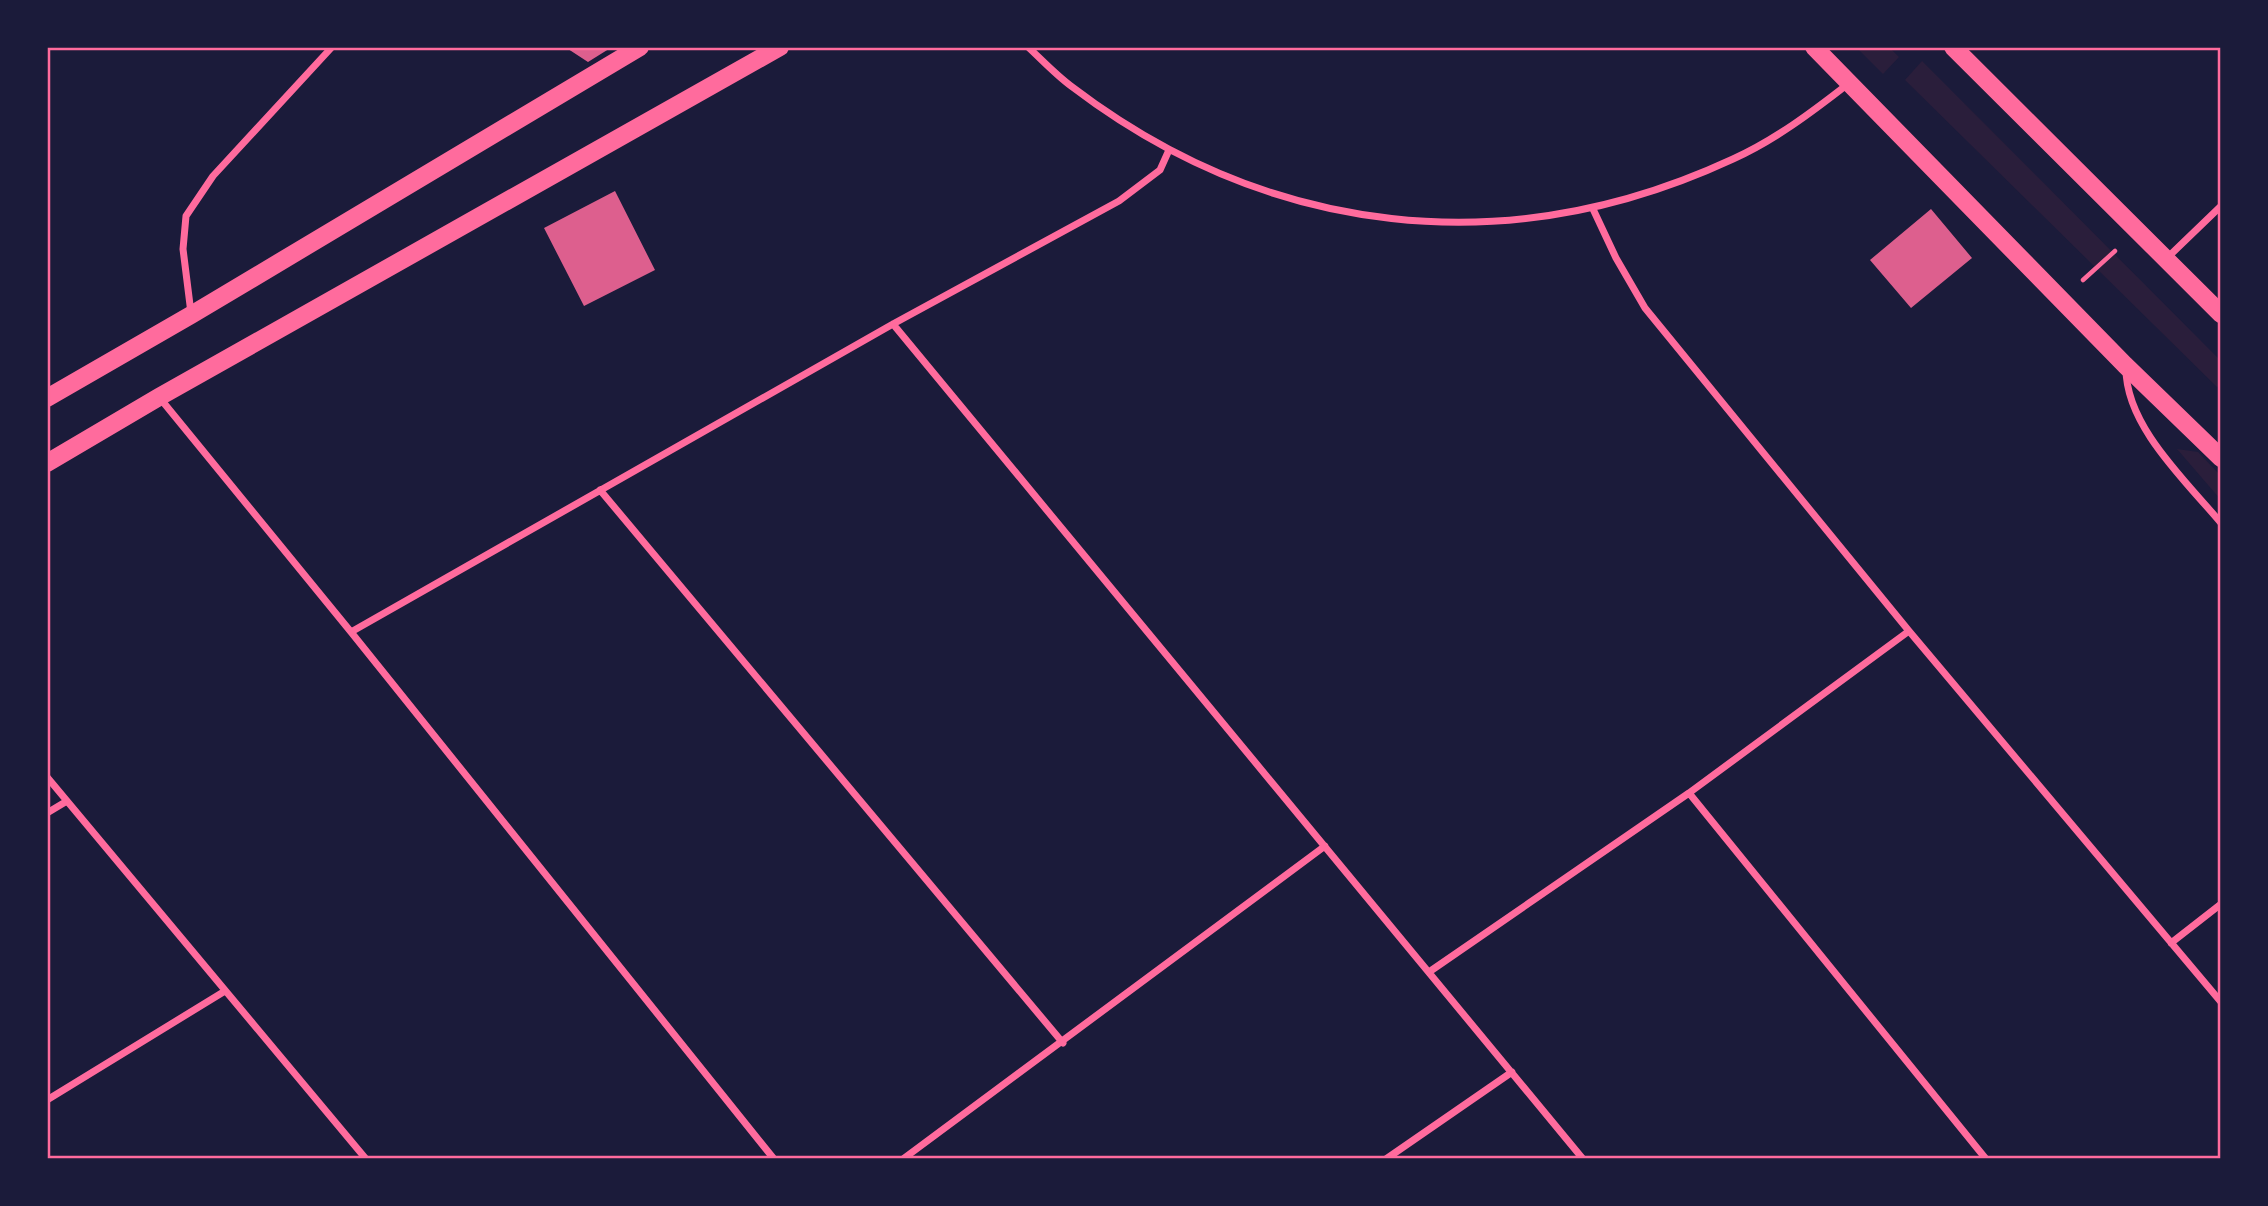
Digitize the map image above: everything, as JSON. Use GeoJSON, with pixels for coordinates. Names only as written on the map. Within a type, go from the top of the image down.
{"type":"FeatureCollection","features":[{"type":"Feature","properties":{"kind":"main road"},"geometry":{"type":"LineString","coordinates":[[47,398],[640,47]]}},
{"type":"Feature","properties":{"kind":"main road"},"geometry":{"type":"LineString","coordinates":[[47,463],[159,397],[780,47]]}},
{"type":"Feature","properties":{"kind":"main road"},"geometry":{"type":"LineString","coordinates":[[1814,47],[2125,365],[2221,458]]}},
{"type":"Feature","properties":{"kind":"main road"},"geometry":{"type":"LineString","coordinates":[[1958,49],[2221,314]]}},
{"type":"Feature","properties":{"kind":"street"},"geometry":{"type":"LineString","coordinates":[[191,315],[183,248],[186,216],[213,176],[332,47]]}},
{"type":"Feature","properties":{"kind":"street"},"geometry":{"type":"LineString","coordinates":[[1028,47],[1078,92],[1117,120],[1168,150],[1225,177],[1284,197],[1345,213],[1407,221],[1469,223],[1532,219],[1593,209],[1665,187],[1735,158],[1801,120],[1849,83]]}},
{"type":"Feature","properties":{"kind":"street"},"geometry":{"type":"LineString","coordinates":[[351,632],[892,324],[1119,201],[1160,170],[1168,150]]}},
{"type":"Feature","properties":{"kind":"street"},"geometry":{"type":"LineString","coordinates":[[2166,259],[2221,206]]}},
{"type":"Feature","properties":{"kind":"street"},"geometry":{"type":"LineString","coordinates":[[1593,209],[1616,258],[1645,308],[1909,631],[2221,1002]]}},
{"type":"Feature","properties":{"kind":"street"},"geometry":{"type":"LineString","coordinates":[[892,324],[1583,1159]]}},
{"type":"Feature","properties":{"kind":"street"},"geometry":{"type":"LineString","coordinates":[[2125,365],[2126,385],[2132,406],[2155,444],[2221,523]]}},
{"type":"Feature","properties":{"kind":"street"},"geometry":{"type":"LineString","coordinates":[[159,397],[774,1159]]}},
{"type":"Feature","properties":{"kind":"street"},"geometry":{"type":"LineString","coordinates":[[600,490],[1063,1042]]}},
{"type":"Feature","properties":{"kind":"street"},"geometry":{"type":"LineString","coordinates":[[1429,972],[1689,793],[1909,631]]}},
{"type":"Feature","properties":{"kind":"street"},"geometry":{"type":"LineString","coordinates":[[47,777],[366,1159]]}},
{"type":"Feature","properties":{"kind":"street"},"geometry":{"type":"LineString","coordinates":[[1689,793],[1986,1159]]}},
{"type":"Feature","properties":{"kind":"street"},"geometry":{"type":"LineString","coordinates":[[47,813],[67,801]]}},
{"type":"Feature","properties":{"kind":"street"},"geometry":{"type":"LineString","coordinates":[[903,1159],[1325,846]]}},
{"type":"Feature","properties":{"kind":"street"},"geometry":{"type":"LineString","coordinates":[[2171,943],[2221,904]]}},
{"type":"Feature","properties":{"kind":"street"},"geometry":{"type":"LineString","coordinates":[[47,1100],[225,991]]}},
{"type":"Feature","properties":{"kind":"street"},"geometry":{"type":"LineString","coordinates":[[1386,1159],[1512,1072]]}},
{"type":"Feature","properties":{"kind":"path"},"geometry":{"type":"LineString","coordinates":[[2061,300],[2138,231]]}},
{"type":"Feature","properties":{"kind":"shaded area"},"geometry":{"type":"Polygon","coordinates":[[[1856,47],[1889,47],[1899,57],[1883,74],[1856,47]]]}},
{"type":"Feature","properties":{"kind":"shaded area"},"geometry":{"type":"Polygon","coordinates":[[[1922,61],[2221,361],[2221,384],[2217,387],[1905,80],[1922,61]]]}},
{"type":"Feature","properties":{"kind":"shaded area"},"geometry":{"type":"Polygon","coordinates":[[[2177,449],[2198,452],[2221,476],[2221,500],[2177,449]]]}},
{"type":"Feature","properties":{"kind":"building"},"geometry":{"type":"Polygon","coordinates":[[[565,47],[612,47],[588,62],[565,47]]]}},
{"type":"Feature","properties":{"kind":"building"},"geometry":{"type":"Polygon","coordinates":[[[615,191],[655,270],[584,306],[544,228],[615,191]]]}},
{"type":"Feature","properties":{"kind":"building"},"geometry":{"type":"Polygon","coordinates":[[[1931,209],[1972,258],[1911,308],[1870,260],[1931,209]]]}}]}
